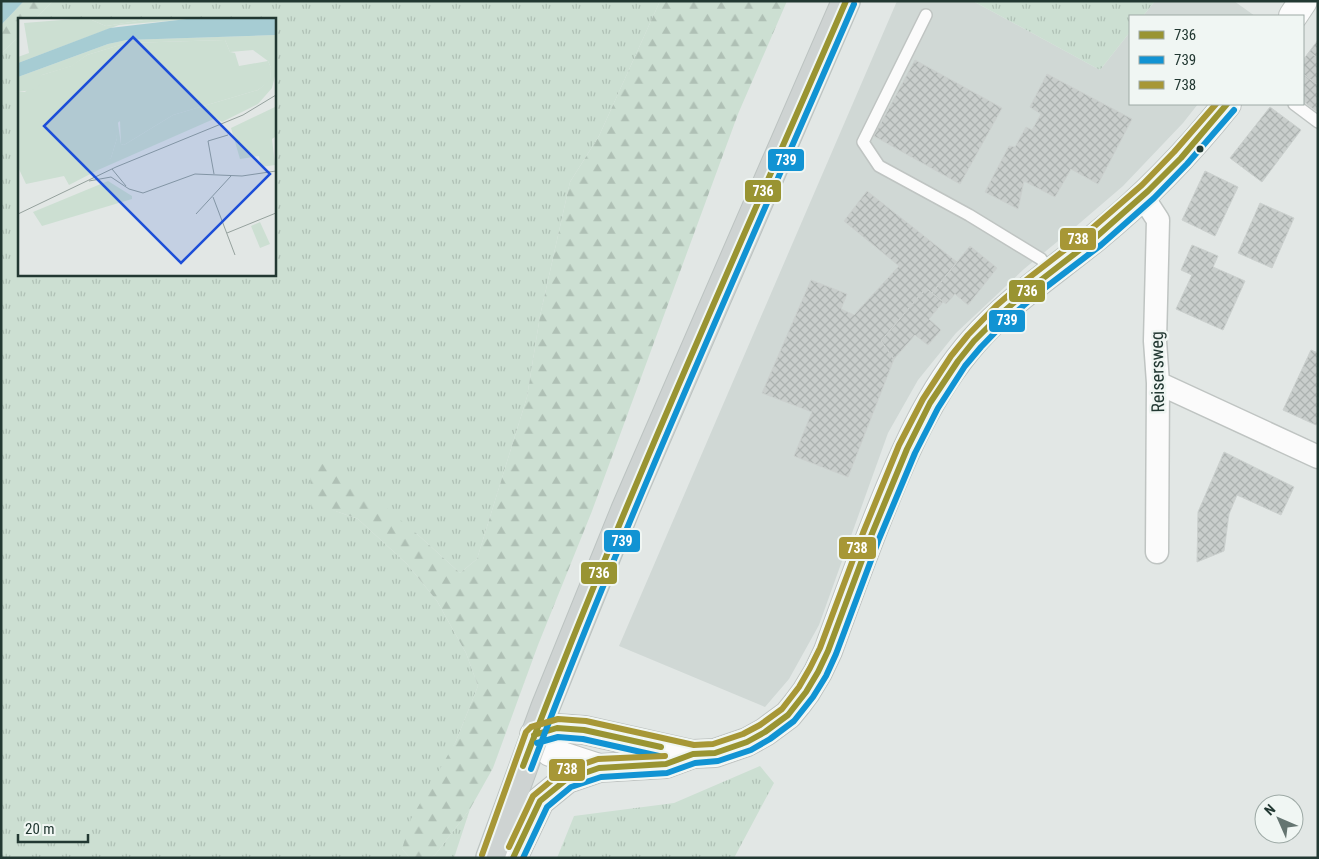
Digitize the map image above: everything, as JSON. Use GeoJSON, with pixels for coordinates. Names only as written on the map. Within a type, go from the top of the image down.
{"type":"FeatureCollection","features":[{"type":"Feature","properties":{"kind":"main road"},"geometry":{"type":"LineString","coordinates":[[490,858],[534,735],[626,508],[846,1]]}},
{"type":"Feature","properties":{"kind":"street"},"geometry":{"type":"LineString","coordinates":[[1294,15],[1303,1]]}},
{"type":"Feature","properties":{"kind":"street"},"geometry":{"type":"LineString","coordinates":[[513,858],[540,801],[567,779],[599,768],[666,764],[693,754],[716,752],[747,742],[765,732],[788,714],[806,692],[828,651],[897,471],[913,436],[947,377],[973,342],[994,320],[1143,197],[1195,142],[1226,105]]}},
{"type":"Feature","properties":{"kind":"street","name":"Reisersweg"},"geometry":{"type":"LineString","coordinates":[[1143,197],[1158,220],[1155,341],[1158,383],[1157,552]]}},
{"type":"Feature","properties":{"kind":"street"},"geometry":{"type":"LineString","coordinates":[[1158,383],[1318,457]]}},
{"type":"Feature","properties":{"kind":"street"},"geometry":{"type":"LineString","coordinates":[[599,768],[550,752],[534,735],[557,728],[584,730],[693,754]]}},
{"type":"Feature","properties":{"kind":"lane"},"geometry":{"type":"LineString","coordinates":[[926,15],[864,142],[879,166],[969,215],[1041,259],[1051,272]]}},
{"type":"Feature","properties":{"kind":"lane"},"geometry":{"type":"LineString","coordinates":[[1295,105],[1318,122]]}},
{"type":"Feature","properties":{"kind":"shaded area"},"geometry":{"type":"Polygon","coordinates":[[[897,1],[973,1],[1100,70],[1129,33],[1129,105],[1197,105],[1183,123],[1123,186],[1024,269],[956,333],[918,380],[888,433],[819,625],[789,679],[765,707],[619,646],[897,1]]]}},
{"type":"Feature","properties":{"kind":"shaded area"},"geometry":{"type":"Polygon","coordinates":[[[1155,1],[1234,1],[1254,15],[1144,15],[1155,1]]]}},
{"type":"Feature","properties":{"kind":"green space"},"geometry":{"type":"Polygon","coordinates":[[[24,1],[53,1],[36,18],[18,18],[18,37],[1,54],[1,25],[24,1]]]}},
{"type":"Feature","properties":{"kind":"green space"},"geometry":{"type":"Polygon","coordinates":[[[53,1],[660,1],[599,136],[570,182],[540,316],[527,397],[477,559],[460,573],[417,534],[333,510],[358,519],[407,564],[437,601],[466,653],[478,686],[456,741],[402,849],[410,858],[1,858],[1,54],[18,37],[18,275],[275,275],[275,18],[36,18],[53,1]]]}},
{"type":"Feature","properties":{"kind":"green space"},"geometry":{"type":"Polygon","coordinates":[[[660,1],[787,1],[738,114],[592,511],[538,645],[493,768],[470,809],[435,855],[429,858],[410,858],[402,849],[411,819],[456,741],[478,686],[466,653],[437,601],[407,564],[358,519],[333,510],[311,510],[310,461],[339,468],[460,573],[477,559],[527,397],[540,316],[570,182],[599,136],[660,1]]]}},
{"type":"Feature","properties":{"kind":"green space"},"geometry":{"type":"Polygon","coordinates":[[[973,1],[1155,1],[1144,15],[1129,15],[1129,33],[1100,70],[973,1]]]}},
{"type":"Feature","properties":{"kind":"green space"},"geometry":{"type":"Polygon","coordinates":[[[760,766],[774,783],[734,858],[557,858],[574,816],[674,803],[760,766]]]}},
{"type":"Feature","properties":{"kind":"green space"},"geometry":{"type":"Polygon","coordinates":[[[470,809],[454,858],[429,858],[435,855],[470,809]]]}},
{"type":"Feature","properties":{"kind":"water"},"geometry":{"type":"Polygon","coordinates":[[[1,1],[24,1],[1,25],[1,1]]]}},
{"type":"Feature","properties":{"kind":"building"},"geometry":{"type":"Polygon","coordinates":[[[1318,40],[1318,58],[1309,52],[1318,40]]]}},
{"type":"Feature","properties":{"kind":"building"},"geometry":{"type":"Polygon","coordinates":[[[1309,52],[1318,58],[1318,85],[1304,75],[1304,59],[1309,52]]]}},
{"type":"Feature","properties":{"kind":"building"},"geometry":{"type":"Polygon","coordinates":[[[915,60],[1002,108],[960,184],[874,136],[915,60]]]}},
{"type":"Feature","properties":{"kind":"building"},"geometry":{"type":"Polygon","coordinates":[[[1047,74],[1132,119],[1098,184],[1071,169],[1055,197],[1024,181],[1018,209],[985,192],[1009,146],[1015,147],[1026,127],[1032,130],[1041,114],[1030,107],[1047,74]]]}},
{"type":"Feature","properties":{"kind":"building"},"geometry":{"type":"Polygon","coordinates":[[[1304,75],[1318,85],[1318,108],[1316,111],[1304,102],[1304,75]]]}},
{"type":"Feature","properties":{"kind":"building"},"geometry":{"type":"Polygon","coordinates":[[[1270,107],[1301,130],[1262,182],[1230,158],[1270,107]]]}},
{"type":"Feature","properties":{"kind":"building"},"geometry":{"type":"Polygon","coordinates":[[[1205,171],[1238,187],[1215,236],[1182,220],[1205,171]]]}},
{"type":"Feature","properties":{"kind":"building"},"geometry":{"type":"Polygon","coordinates":[[[867,191],[957,262],[932,293],[926,288],[881,341],[894,359],[848,477],[794,456],[812,412],[762,393],[811,280],[847,294],[841,309],[854,315],[899,266],[844,221],[867,191]]]}},
{"type":"Feature","properties":{"kind":"building"},"geometry":{"type":"Polygon","coordinates":[[[1260,203],[1294,218],[1272,268],[1238,253],[1260,203]]]}},
{"type":"Feature","properties":{"kind":"building"},"geometry":{"type":"Polygon","coordinates":[[[1192,245],[1218,256],[1213,267],[1245,281],[1223,330],[1176,309],[1192,275],[1181,270],[1192,245]]]}},
{"type":"Feature","properties":{"kind":"building"},"geometry":{"type":"Polygon","coordinates":[[[970,246],[997,268],[968,305],[955,294],[946,304],[932,293],[970,246]]]}},
{"type":"Feature","properties":{"kind":"building"},"geometry":{"type":"Polygon","coordinates":[[[926,288],[943,302],[929,319],[941,330],[928,345],[915,335],[894,359],[881,341],[926,288]]]}},
{"type":"Feature","properties":{"kind":"building"},"geometry":{"type":"Polygon","coordinates":[[[1311,350],[1318,353],[1318,422],[1316,425],[1283,410],[1311,350]]]}},
{"type":"Feature","properties":{"kind":"building"},"geometry":{"type":"Polygon","coordinates":[[[1224,452],[1294,487],[1281,515],[1237,495],[1229,514],[1224,551],[1197,562],[1198,512],[1224,452]]]}},
{"type":"Feature","properties":{"kind":"transit line","name":"736"},"geometry":{"type":"LineString","coordinates":[[523,766],[639,477],[846,1]]}},
{"type":"Feature","properties":{"kind":"transit line","name":"739"},"geometry":{"type":"LineString","coordinates":[[531,769],[647,480],[854,4]]}},
{"type":"Feature","properties":{"kind":"transit line","name":"738"},"geometry":{"type":"LineString","coordinates":[[482,855],[526,732],[531,727],[558,719],[586,721],[694,745],[713,744],[743,734],[760,725],[782,709],[799,687],[820,648],[863,533],[899,445],[923,399],[951,356],[996,306],[1089,231],[1142,185],[1215,105]]}},
{"type":"Feature","properties":{"kind":"transit line","name":"736"},"geometry":{"type":"LineString","coordinates":[[513,858],[540,801],[567,779],[599,768],[666,764],[693,754],[715,753],[747,742],[765,732],[788,715],[806,692],[818,672],[828,651],[871,536],[907,449],[930,403],[958,361],[974,341],[1002,313],[1095,238],[1148,191],[1181,158],[1226,105]]}},
{"type":"Feature","properties":{"kind":"transit line","name":"739"},"geometry":{"type":"LineString","coordinates":[[523,858],[547,807],[571,787],[601,777],[667,773],[695,763],[718,761],[751,750],[770,739],[794,721],[813,697],[826,676],[879,539],[915,453],[938,408],[965,366],[1008,319],[1037,294],[1101,245],[1154,198],[1187,164],[1234,110]]}},
{"type":"Feature","properties":{"kind":"transit line","name":"736"},"geometry":{"type":"LineString","coordinates":[[534,735],[557,728],[584,730],[661,747]]}},
{"type":"Feature","properties":{"kind":"transit line","name":"739"},"geometry":{"type":"LineString","coordinates":[[537,743],[558,737],[583,739],[659,756]]}},
{"type":"Feature","properties":{"kind":"transit line","name":"738"},"geometry":{"type":"LineString","coordinates":[[509,847],[533,796],[563,771],[598,759],[665,756]]}}]}
